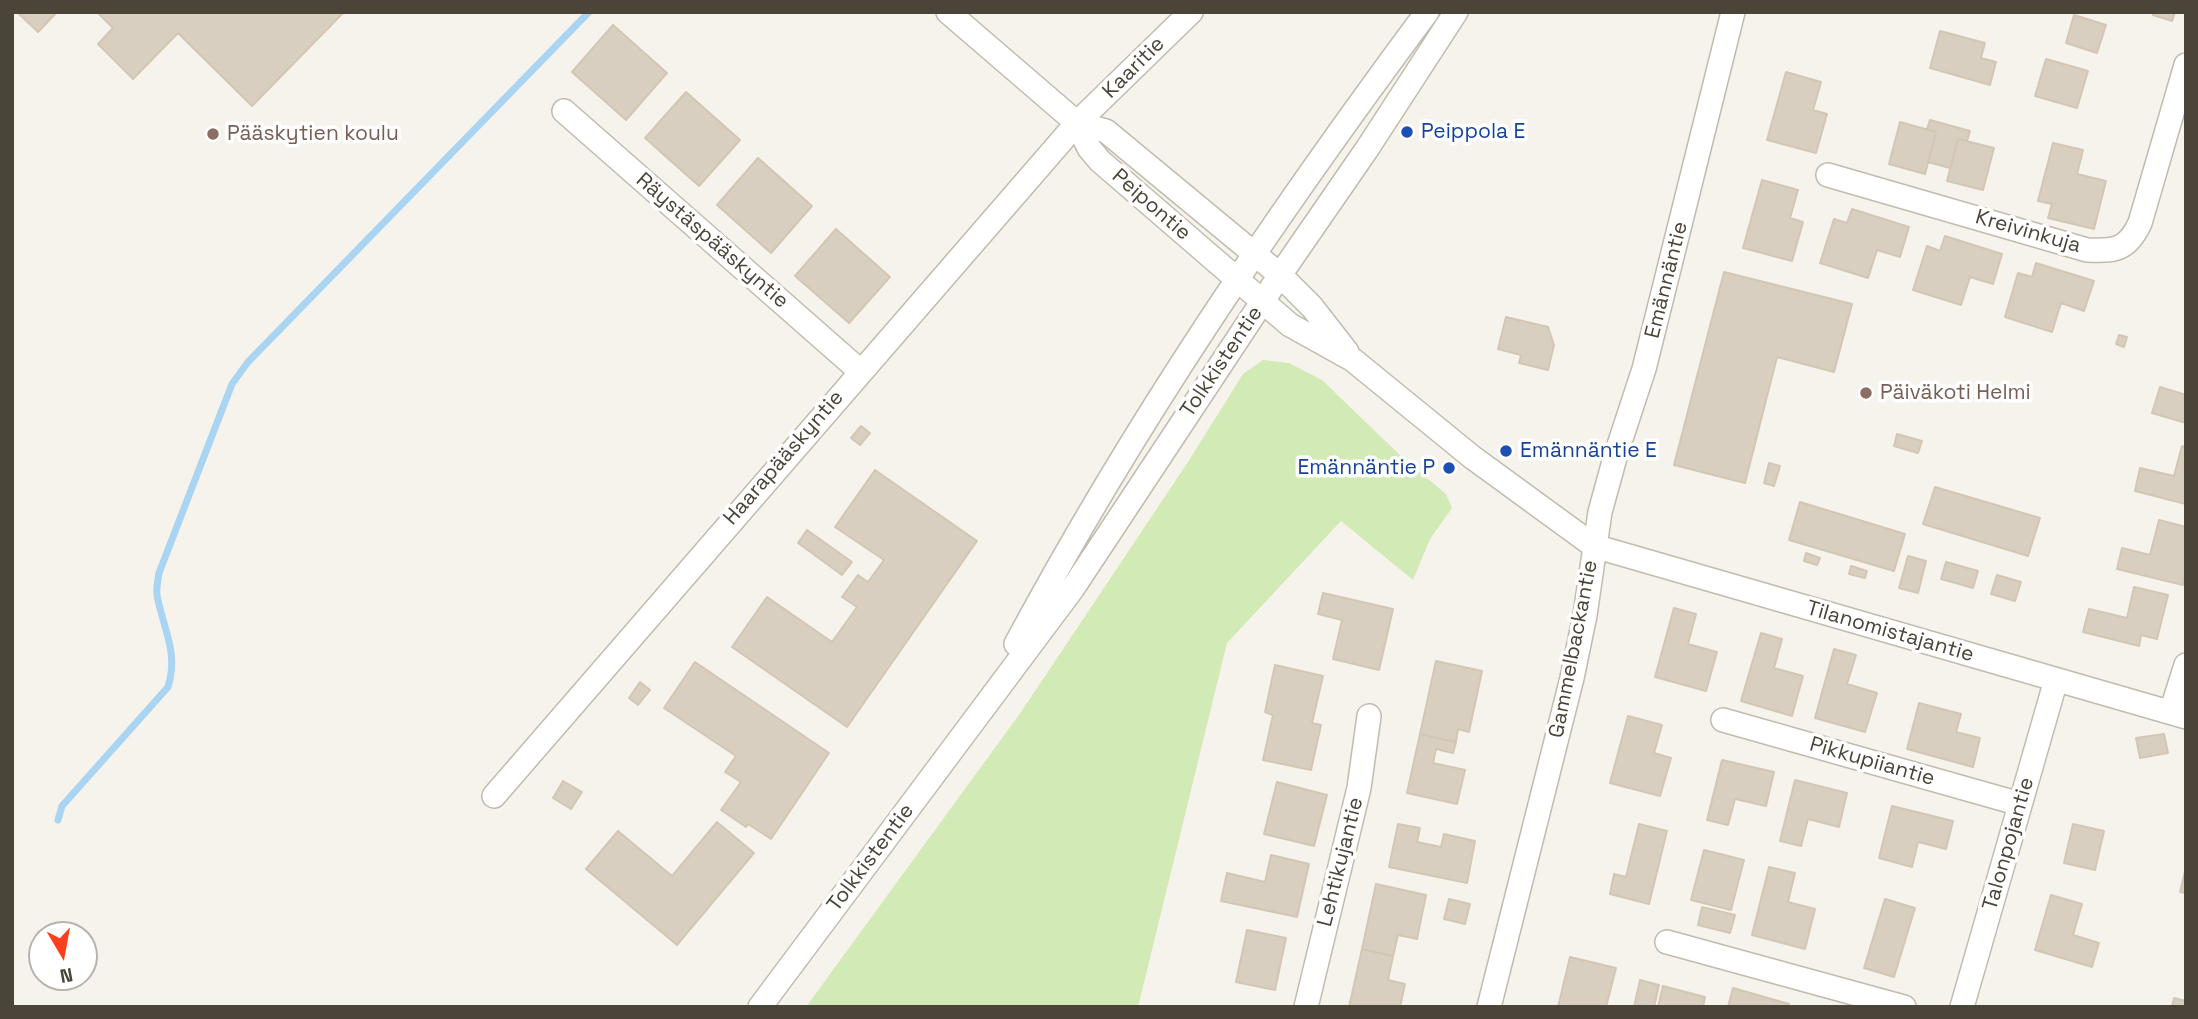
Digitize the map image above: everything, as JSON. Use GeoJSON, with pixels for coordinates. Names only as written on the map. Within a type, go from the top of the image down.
{"type":"FeatureCollection","features":[{"type":"Feature","properties":{"kind":"street","name":"Peipontie"},"geometry":{"type":"LineString","coordinates":[[948,12],[1077,123],[1089,148],[1100,161],[1236,278]]}},
{"type":"Feature","properties":{"kind":"street","name":"Kaaritie"},"geometry":{"type":"LineString","coordinates":[[1077,123],[1191,12]]}},
{"type":"Feature","properties":{"kind":"street","name":"Tolkkistentie"},"geometry":{"type":"LineString","coordinates":[[982,709],[1051,578],[1236,278],[1427,12]]}},
{"type":"Feature","properties":{"kind":"street","name":"Tolkkistentie"},"geometry":{"type":"LineString","coordinates":[[760,1007],[1073,588],[1456,12]]}},
{"type":"Feature","properties":{"kind":"street","name":"Emännäntie"},"geometry":{"type":"LineString","coordinates":[[1594,546],[1616,454],[1644,369],[1733,12]]}},
{"type":"Feature","properties":{"kind":"street","name":"Kreivinkuja"},"geometry":{"type":"LineString","coordinates":[[1828,175],[2087,250],[2109,251],[2124,246],[2133,238],[2140,223],[2186,65]]}},
{"type":"Feature","properties":{"kind":"street","name":"Räystäspääskyntie"},"geometry":{"type":"LineString","coordinates":[[564,111],[860,370]]}},
{"type":"Feature","properties":{"kind":"street","name":"Peipontie"},"geometry":{"type":"LineString","coordinates":[[1077,123],[1106,131],[1254,253]]}},
{"type":"Feature","properties":{"kind":"street","name":"Haarapääskyntie"},"geometry":{"type":"LineString","coordinates":[[494,796],[860,370],[1077,123]]}},
{"type":"Feature","properties":{"kind":"street","name":"Gammelbackantie"},"geometry":{"type":"LineString","coordinates":[[1254,253],[1312,307],[1353,360]]}},
{"type":"Feature","properties":{"kind":"street","name":"Gammelbackantie"},"geometry":{"type":"LineString","coordinates":[[1236,278],[1290,325],[1353,360],[1472,457],[1594,546],[1585,615],[1572,678],[1489,1007]]}},
{"type":"Feature","properties":{"kind":"street","name":"Tilanomistajantie"},"geometry":{"type":"LineString","coordinates":[[1594,546],[2179,715]]}},
{"type":"Feature","properties":{"kind":"street"},"geometry":{"type":"LineString","coordinates":[[2179,715],[2186,665]]}},
{"type":"Feature","properties":{"kind":"street","name":"Talonpojantie"},"geometry":{"type":"LineString","coordinates":[[1962,1007],[2056,680]]}},
{"type":"Feature","properties":{"kind":"street","name":"Lehtikujantie"},"geometry":{"type":"LineString","coordinates":[[1306,1007],[1359,788],[1369,716]]}},
{"type":"Feature","properties":{"kind":"street","name":"Pikkupiiantie"},"geometry":{"type":"LineString","coordinates":[[1723,720],[2021,804]]}},
{"type":"Feature","properties":{"kind":"street"},"geometry":{"type":"LineString","coordinates":[[1667,942],[1904,1007]]}},
{"type":"Feature","properties":{"kind":"green space"},"geometry":{"type":"Polygon","coordinates":[[[1263,360],[1289,363],[1322,380],[1404,459],[1446,494],[1452,508],[1430,539],[1413,580],[1341,521],[1227,643],[1138,1007],[806,1007],[1021,712],[1188,462],[1243,374],[1263,360]]]}},
{"type":"Feature","properties":{"kind":"building"},"geometry":{"type":"Polygon","coordinates":[[[17,12],[57,12],[38,32],[17,12]]]}},
{"type":"Feature","properties":{"kind":"building"},"geometry":{"type":"Polygon","coordinates":[[[97,12],[344,12],[252,106],[178,33],[133,79],[98,44],[113,28],[97,12]]]}},
{"type":"Feature","properties":{"kind":"building"},"geometry":{"type":"Polygon","coordinates":[[[2153,12],[2175,12],[2172,21],[2153,15],[2153,12]]]}},
{"type":"Feature","properties":{"kind":"building"},"geometry":{"type":"Polygon","coordinates":[[[2074,15],[2106,25],[2097,53],[2066,43],[2074,15]]]}},
{"type":"Feature","properties":{"kind":"building"},"geometry":{"type":"Polygon","coordinates":[[[613,25],[667,73],[626,120],[572,72],[613,25]]]}},
{"type":"Feature","properties":{"kind":"building"},"geometry":{"type":"Polygon","coordinates":[[[1940,31],[1985,43],[1981,58],[1996,62],[1990,85],[1930,68],[1940,31]]]}},
{"type":"Feature","properties":{"kind":"building"},"geometry":{"type":"Polygon","coordinates":[[[2046,59],[2088,71],[2077,108],[2035,96],[2046,59]]]}},
{"type":"Feature","properties":{"kind":"building"},"geometry":{"type":"Polygon","coordinates":[[[1786,72],[1821,82],[1813,110],[1827,114],[1816,153],[1767,140],[1786,72]]]}},
{"type":"Feature","properties":{"kind":"building"},"geometry":{"type":"Polygon","coordinates":[[[686,92],[740,140],[699,186],[645,138],[686,92]]]}},
{"type":"Feature","properties":{"kind":"building"},"geometry":{"type":"Polygon","coordinates":[[[1930,120],[1970,131],[1967,141],[1958,139],[1950,168],[1928,162],[1936,132],[1927,129],[1930,120]]]}},
{"type":"Feature","properties":{"kind":"building"},"geometry":{"type":"Polygon","coordinates":[[[1900,122],[1936,132],[1925,174],[1889,164],[1900,122]]]}},
{"type":"Feature","properties":{"kind":"building"},"geometry":{"type":"Polygon","coordinates":[[[1958,139],[1994,148],[1983,190],[1947,181],[1958,139]]]}},
{"type":"Feature","properties":{"kind":"building"},"geometry":{"type":"Polygon","coordinates":[[[2053,143],[2083,150],[2077,174],[2106,181],[2094,229],[2048,218],[2052,204],[2038,201],[2053,143]]]}},
{"type":"Feature","properties":{"kind":"building"},"geometry":{"type":"Polygon","coordinates":[[[758,158],[812,206],[771,253],[717,205],[758,158]]]}},
{"type":"Feature","properties":{"kind":"building"},"geometry":{"type":"Polygon","coordinates":[[[1762,180],[1798,190],[1790,218],[1803,222],[1792,261],[1743,248],[1762,180]]]}},
{"type":"Feature","properties":{"kind":"building"},"geometry":{"type":"Polygon","coordinates":[[[1852,209],[1909,227],[1900,257],[1877,250],[1868,278],[1820,263],[1834,219],[1847,223],[1852,209]]]}},
{"type":"Feature","properties":{"kind":"building"},"geometry":{"type":"Polygon","coordinates":[[[836,229],[890,277],[849,323],[795,276],[836,229]]]}},
{"type":"Feature","properties":{"kind":"building"},"geometry":{"type":"Polygon","coordinates":[[[1945,236],[2002,254],[1993,284],[1970,277],[1961,305],[1913,290],[1927,246],[1940,251],[1945,236]]]}},
{"type":"Feature","properties":{"kind":"building"},"geometry":{"type":"Polygon","coordinates":[[[2036,263],[2094,281],[2084,311],[2061,303],[2052,332],[2005,317],[2018,273],[2032,277],[2036,263]]]}},
{"type":"Feature","properties":{"kind":"building"},"geometry":{"type":"Polygon","coordinates":[[[1724,272],[1852,304],[1834,372],[1777,357],[1745,483],[1674,465],[1724,272]]]}},
{"type":"Feature","properties":{"kind":"building"},"geometry":{"type":"Polygon","coordinates":[[[1506,317],[1548,327],[1554,345],[1548,370],[1519,363],[1521,355],[1498,349],[1506,317]]]}},
{"type":"Feature","properties":{"kind":"building"},"geometry":{"type":"Polygon","coordinates":[[[2119,335],[2127,337],[2124,347],[2116,344],[2119,335]]]}},
{"type":"Feature","properties":{"kind":"building"},"geometry":{"type":"Polygon","coordinates":[[[2160,387],[2186,395],[2186,423],[2152,413],[2160,387]]]}},
{"type":"Feature","properties":{"kind":"building"},"geometry":{"type":"Polygon","coordinates":[[[861,426],[870,433],[860,445],[851,438],[861,426]]]}},
{"type":"Feature","properties":{"kind":"building"},"geometry":{"type":"Polygon","coordinates":[[[1897,434],[1922,441],[1918,453],[1894,446],[1897,434]]]}},
{"type":"Feature","properties":{"kind":"building"},"geometry":{"type":"Polygon","coordinates":[[[2182,446],[2186,447],[2186,504],[2135,491],[2140,468],[2174,476],[2182,446]]]}},
{"type":"Feature","properties":{"kind":"building"},"geometry":{"type":"Polygon","coordinates":[[[1769,463],[1780,466],[1774,486],[1764,483],[1769,463]]]}},
{"type":"Feature","properties":{"kind":"building"},"geometry":{"type":"Polygon","coordinates":[[[875,470],[977,541],[847,727],[732,647],[767,597],[832,642],[857,607],[842,597],[858,575],[868,582],[884,560],[835,527],[875,470]]]}},
{"type":"Feature","properties":{"kind":"building"},"geometry":{"type":"Polygon","coordinates":[[[1935,487],[2040,518],[2028,556],[1923,524],[1935,487]]]}},
{"type":"Feature","properties":{"kind":"building"},"geometry":{"type":"Polygon","coordinates":[[[1800,502],[1905,534],[1894,571],[1789,540],[1800,502]]]}},
{"type":"Feature","properties":{"kind":"building"},"geometry":{"type":"Polygon","coordinates":[[[2159,520],[2186,527],[2186,573],[2183,585],[2117,569],[2122,548],[2150,555],[2159,520]]]}},
{"type":"Feature","properties":{"kind":"building"},"geometry":{"type":"Polygon","coordinates":[[[807,530],[852,562],[842,575],[798,543],[807,530]]]}},
{"type":"Feature","properties":{"kind":"building"},"geometry":{"type":"Polygon","coordinates":[[[1806,553],[1820,558],[1817,565],[1804,561],[1806,553]]]}},
{"type":"Feature","properties":{"kind":"building"},"geometry":{"type":"Polygon","coordinates":[[[1908,556],[1926,561],[1918,593],[1899,588],[1908,556]]]}},
{"type":"Feature","properties":{"kind":"building"},"geometry":{"type":"Polygon","coordinates":[[[1946,562],[1978,571],[1973,588],[1941,579],[1946,562]]]}},
{"type":"Feature","properties":{"kind":"building"},"geometry":{"type":"Polygon","coordinates":[[[1851,566],[1867,571],[1865,578],[1849,574],[1851,566]]]}},
{"type":"Feature","properties":{"kind":"building"},"geometry":{"type":"Polygon","coordinates":[[[1997,575],[2021,582],[2015,601],[1991,594],[1997,575]]]}},
{"type":"Feature","properties":{"kind":"building"},"geometry":{"type":"Polygon","coordinates":[[[2134,587],[2168,595],[2157,639],[2141,635],[2139,646],[2083,632],[2089,609],[2127,618],[2134,587]]]}},
{"type":"Feature","properties":{"kind":"building"},"geometry":{"type":"Polygon","coordinates":[[[1323,593],[1393,609],[1379,670],[1333,659],[1342,620],[1318,614],[1323,593]]]}},
{"type":"Feature","properties":{"kind":"building"},"geometry":{"type":"Polygon","coordinates":[[[1674,608],[1696,614],[1688,644],[1717,652],[1706,691],[1655,677],[1674,608]]]}},
{"type":"Feature","properties":{"kind":"building"},"geometry":{"type":"Polygon","coordinates":[[[1761,633],[1782,639],[1774,668],[1803,676],[1792,716],[1741,701],[1761,633]]]}},
{"type":"Feature","properties":{"kind":"building"},"geometry":{"type":"Polygon","coordinates":[[[1834,649],[1856,655],[1847,684],[1877,693],[1865,732],[1815,718],[1834,649]]]}},
{"type":"Feature","properties":{"kind":"building"},"geometry":{"type":"Polygon","coordinates":[[[1436,661],[1482,671],[1469,732],[1458,729],[1456,742],[1420,734],[1436,661]]]}},
{"type":"Feature","properties":{"kind":"building"},"geometry":{"type":"Polygon","coordinates":[[[695,662],[829,753],[771,839],[748,824],[746,827],[721,810],[741,782],[725,772],[736,756],[664,708],[695,662]]]}},
{"type":"Feature","properties":{"kind":"building"},"geometry":{"type":"Polygon","coordinates":[[[1275,665],[1323,676],[1312,723],[1321,725],[1311,770],[1263,760],[1273,715],[1265,712],[1275,665]]]}},
{"type":"Feature","properties":{"kind":"building"},"geometry":{"type":"Polygon","coordinates":[[[640,682],[650,690],[638,705],[629,698],[640,682]]]}},
{"type":"Feature","properties":{"kind":"building"},"geometry":{"type":"Polygon","coordinates":[[[1919,703],[1961,714],[1956,732],[1980,738],[1973,767],[1907,749],[1919,703]]]}},
{"type":"Feature","properties":{"kind":"building"},"geometry":{"type":"Polygon","coordinates":[[[1628,716],[1662,725],[1654,753],[1671,758],[1660,796],[1610,783],[1628,716]]]}},
{"type":"Feature","properties":{"kind":"building"},"geometry":{"type":"Polygon","coordinates":[[[1420,734],[1456,742],[1453,753],[1436,749],[1433,763],[1465,770],[1457,804],[1407,793],[1420,734]]]}},
{"type":"Feature","properties":{"kind":"building"},"geometry":{"type":"Polygon","coordinates":[[[2164,734],[2168,753],[2140,758],[2136,738],[2164,734]]]}},
{"type":"Feature","properties":{"kind":"building"},"geometry":{"type":"Polygon","coordinates":[[[1722,760],[1774,772],[1766,806],[1735,799],[1728,825],[1707,820],[1722,760]]]}},
{"type":"Feature","properties":{"kind":"building"},"geometry":{"type":"Polygon","coordinates":[[[1795,780],[1847,793],[1839,827],[1808,819],[1801,846],[1780,841],[1795,780]]]}},
{"type":"Feature","properties":{"kind":"building"},"geometry":{"type":"Polygon","coordinates":[[[563,781],[582,792],[571,809],[553,798],[563,781]]]}},
{"type":"Feature","properties":{"kind":"building"},"geometry":{"type":"Polygon","coordinates":[[[1277,782],[1327,795],[1314,846],[1264,834],[1277,782]]]}},
{"type":"Feature","properties":{"kind":"building"},"geometry":{"type":"Polygon","coordinates":[[[1892,806],[1953,821],[1946,849],[1918,842],[1912,867],[1879,858],[1892,806]]]}},
{"type":"Feature","properties":{"kind":"building"},"geometry":{"type":"Polygon","coordinates":[[[717,822],[754,853],[677,945],[586,869],[618,831],[672,876],[717,822]]]}},
{"type":"Feature","properties":{"kind":"building"},"geometry":{"type":"Polygon","coordinates":[[[1398,824],[1420,828],[1417,842],[1441,847],[1444,834],[1475,841],[1467,883],[1389,867],[1398,824]]]}},
{"type":"Feature","properties":{"kind":"building"},"geometry":{"type":"Polygon","coordinates":[[[1639,824],[1667,831],[1649,904],[1610,894],[1614,874],[1626,877],[1639,824]]]}},
{"type":"Feature","properties":{"kind":"building"},"geometry":{"type":"Polygon","coordinates":[[[2073,824],[2104,831],[2095,870],[2064,863],[2073,824]]]}},
{"type":"Feature","properties":{"kind":"building"},"geometry":{"type":"Polygon","coordinates":[[[1704,850],[1744,860],[1731,910],[1691,900],[1704,850]]]}},
{"type":"Feature","properties":{"kind":"building"},"geometry":{"type":"Polygon","coordinates":[[[1271,855],[1309,864],[1297,917],[1221,901],[1227,873],[1265,882],[1271,855]]]}},
{"type":"Feature","properties":{"kind":"building"},"geometry":{"type":"Polygon","coordinates":[[[1769,867],[1795,873],[1788,902],[1815,909],[1805,949],[1752,935],[1769,867]]]}},
{"type":"Feature","properties":{"kind":"building"},"geometry":{"type":"Polygon","coordinates":[[[2186,867],[2186,893],[2180,892],[2186,867]]]}},
{"type":"Feature","properties":{"kind":"building"},"geometry":{"type":"Polygon","coordinates":[[[1376,884],[1426,895],[1417,939],[1398,935],[1393,956],[1362,949],[1376,884]]]}},
{"type":"Feature","properties":{"kind":"building"},"geometry":{"type":"Polygon","coordinates":[[[2051,895],[2082,904],[2073,935],[2099,943],[2092,967],[2035,950],[2051,895]]]}},
{"type":"Feature","properties":{"kind":"building"},"geometry":{"type":"Polygon","coordinates":[[[1449,899],[1470,904],[1465,924],[1444,919],[1449,899]]]}},
{"type":"Feature","properties":{"kind":"building"},"geometry":{"type":"Polygon","coordinates":[[[1885,899],[1915,908],[1894,977],[1864,968],[1885,899]]]}},
{"type":"Feature","properties":{"kind":"building"},"geometry":{"type":"Polygon","coordinates":[[[1702,907],[1735,915],[1730,933],[1698,925],[1702,907]]]}},
{"type":"Feature","properties":{"kind":"building"},"geometry":{"type":"Polygon","coordinates":[[[1247,930],[1286,938],[1275,990],[1236,982],[1247,930]]]}},
{"type":"Feature","properties":{"kind":"building"},"geometry":{"type":"Polygon","coordinates":[[[1362,949],[1393,956],[1388,980],[1405,984],[1400,1007],[1349,1007],[1362,949]]]}},
{"type":"Feature","properties":{"kind":"building"},"geometry":{"type":"Polygon","coordinates":[[[1570,957],[1616,968],[1606,1007],[1558,1007],[1570,957]]]}},
{"type":"Feature","properties":{"kind":"building"},"geometry":{"type":"Polygon","coordinates":[[[1640,980],[1659,985],[1654,1007],[1634,1007],[1640,980]]]}},
{"type":"Feature","properties":{"kind":"building"},"geometry":{"type":"Polygon","coordinates":[[[1663,986],[1705,997],[1703,1007],[1658,1007],[1663,986]]]}},
{"type":"Feature","properties":{"kind":"building"},"geometry":{"type":"Polygon","coordinates":[[[1733,988],[1789,1004],[1788,1007],[1728,1007],[1733,988]]]}},
{"type":"Feature","properties":{"kind":"building"},"geometry":{"type":"Polygon","coordinates":[[[2174,998],[2186,1001],[2186,1007],[2172,1007],[2174,998]]]}},
{"type":"Feature","properties":{"kind":"waterway"},"geometry":{"type":"LineString","coordinates":[[58,820],[62,806],[168,687],[172,663],[157,595],[159,573],[232,384],[248,362],[589,12]]}},
{"type":"Feature","properties":{"kind":"place","name":"Peippola E"},"geometry":{"type":"Point","coordinates":[1407,132]}},
{"type":"Feature","properties":{"kind":"place","name":"Pääskytien koulu"},"geometry":{"type":"Point","coordinates":[213,134]}},
{"type":"Feature","properties":{"kind":"place","name":"Päiväkoti Helmi"},"geometry":{"type":"Point","coordinates":[1866,393]}},
{"type":"Feature","properties":{"kind":"place","name":"Emännäntie E"},"geometry":{"type":"Point","coordinates":[1506,451]}},
{"type":"Feature","properties":{"kind":"place","name":"Emännäntie P"},"geometry":{"type":"Point","coordinates":[1449,468]}}]}
